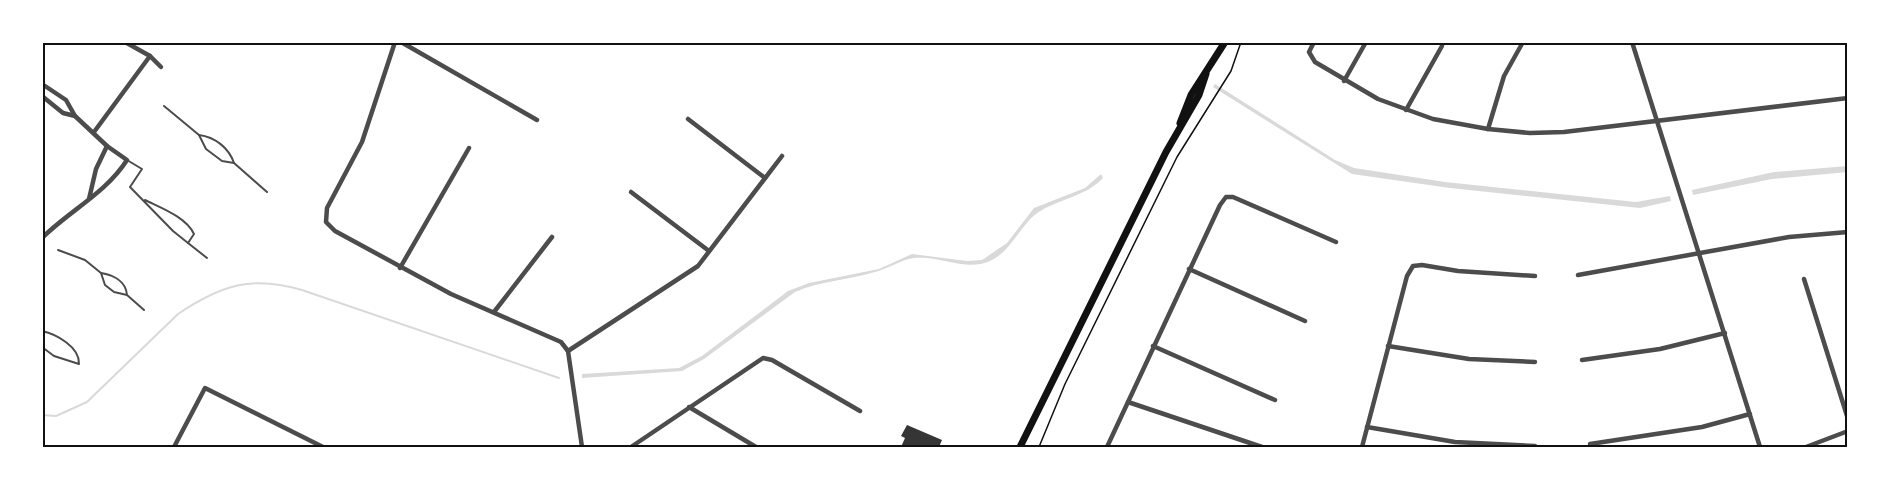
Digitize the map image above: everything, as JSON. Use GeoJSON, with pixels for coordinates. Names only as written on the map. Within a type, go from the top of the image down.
{"type":"FeatureCollection","features":[{"type":"Feature","properties":{"kind":"main road"},"geometry":{"type":"LineString","coordinates":[[1020,447],[1179,125],[1187,102],[1225,42]]}},
{"type":"Feature","properties":{"kind":"street"},"geometry":{"type":"LineString","coordinates":[[125,42],[150,56],[161,67]]}},
{"type":"Feature","properties":{"kind":"street"},"geometry":{"type":"LineString","coordinates":[[134,42],[139,49]]}},
{"type":"Feature","properties":{"kind":"street"},"geometry":{"type":"LineString","coordinates":[[395,42],[358,151],[327,208],[325,217],[327,225],[400,268],[451,294],[557,339],[568,351],[582,447]]}},
{"type":"Feature","properties":{"kind":"street"},"geometry":{"type":"LineString","coordinates":[[401,42],[537,120]]}},
{"type":"Feature","properties":{"kind":"street"},"geometry":{"type":"LineString","coordinates":[[1314,42],[1309,52],[1315,62],[1344,81],[1406,110],[1439,120],[1488,129],[1564,132],[1848,98]]}},
{"type":"Feature","properties":{"kind":"street"},"geometry":{"type":"LineString","coordinates":[[1344,81],[1366,42]]}},
{"type":"Feature","properties":{"kind":"street"},"geometry":{"type":"LineString","coordinates":[[1488,129],[1504,76],[1522,42]]}},
{"type":"Feature","properties":{"kind":"street"},"geometry":{"type":"LineString","coordinates":[[1632,42],[1760,447]]}},
{"type":"Feature","properties":{"kind":"street"},"geometry":{"type":"LineString","coordinates":[[1406,110],[1442,46]]}},
{"type":"Feature","properties":{"kind":"street"},"geometry":{"type":"LineString","coordinates":[[94,132],[150,56]]}},
{"type":"Feature","properties":{"kind":"street"},"geometry":{"type":"LineString","coordinates":[[42,238],[112,180],[127,160],[106,146],[75,116],[66,100],[43,85]]}},
{"type":"Feature","properties":{"kind":"street"},"geometry":{"type":"LineString","coordinates":[[42,96],[63,113],[75,116]]}},
{"type":"Feature","properties":{"kind":"street"},"geometry":{"type":"LineString","coordinates":[[688,119],[765,178]]}},
{"type":"Feature","properties":{"kind":"street"},"geometry":{"type":"LineString","coordinates":[[89,199],[96,168],[106,146]]}},
{"type":"Feature","properties":{"kind":"street"},"geometry":{"type":"LineString","coordinates":[[400,268],[469,148]]}},
{"type":"Feature","properties":{"kind":"street"},"geometry":{"type":"LineString","coordinates":[[568,351],[698,266],[783,156]]}},
{"type":"Feature","properties":{"kind":"street"},"geometry":{"type":"LineString","coordinates":[[631,192],[709,251]]}},
{"type":"Feature","properties":{"kind":"street"},"geometry":{"type":"LineString","coordinates":[[1107,447],[1189,269],[1226,197],[1233,197],[1336,242]]}},
{"type":"Feature","properties":{"kind":"street"},"geometry":{"type":"LineString","coordinates":[[1578,274],[1789,237],[1848,232]]}},
{"type":"Feature","properties":{"kind":"street"},"geometry":{"type":"LineString","coordinates":[[494,312],[552,237]]}},
{"type":"Feature","properties":{"kind":"street"},"geometry":{"type":"LineString","coordinates":[[1362,447],[1407,276],[1413,266],[1535,276]]}},
{"type":"Feature","properties":{"kind":"street"},"geometry":{"type":"LineString","coordinates":[[1189,269],[1305,321]]}},
{"type":"Feature","properties":{"kind":"street"},"geometry":{"type":"LineString","coordinates":[[1804,279],[1848,419]]}},
{"type":"Feature","properties":{"kind":"street"},"geometry":{"type":"LineString","coordinates":[[1582,360],[1660,349],[1725,333]]}},
{"type":"Feature","properties":{"kind":"street"},"geometry":{"type":"LineString","coordinates":[[1153,346],[1275,400]]}},
{"type":"Feature","properties":{"kind":"street"},"geometry":{"type":"LineString","coordinates":[[1388,346],[1469,359],[1535,362]]}},
{"type":"Feature","properties":{"kind":"street"},"geometry":{"type":"LineString","coordinates":[[631,447],[756,361],[766,358],[860,411]]}},
{"type":"Feature","properties":{"kind":"street"},"geometry":{"type":"LineString","coordinates":[[174,447],[205,388],[323,447]]}},
{"type":"Feature","properties":{"kind":"street"},"geometry":{"type":"LineString","coordinates":[[1128,402],[1262,447]]}},
{"type":"Feature","properties":{"kind":"street"},"geometry":{"type":"LineString","coordinates":[[689,407],[756,447]]}},
{"type":"Feature","properties":{"kind":"street"},"geometry":{"type":"LineString","coordinates":[[1590,444],[1702,427],[1750,414]]}},
{"type":"Feature","properties":{"kind":"street"},"geometry":{"type":"LineString","coordinates":[[1367,427],[1455,442],[1535,446]]}},
{"type":"Feature","properties":{"kind":"street"},"geometry":{"type":"LineString","coordinates":[[1806,447],[1848,431]]}},
{"type":"Feature","properties":{"kind":"lane"},"geometry":{"type":"LineString","coordinates":[[164,106],[199,135],[206,149],[218,158],[234,163]]}},
{"type":"Feature","properties":{"kind":"lane"},"geometry":{"type":"LineString","coordinates":[[199,135],[209,137],[227,150],[234,163],[267,192]]}},
{"type":"Feature","properties":{"kind":"lane"},"geometry":{"type":"LineString","coordinates":[[127,160],[142,169],[130,187],[167,225],[207,258]]}},
{"type":"Feature","properties":{"kind":"lane"},"geometry":{"type":"LineString","coordinates":[[145,200],[191,228],[194,234],[188,243]]}},
{"type":"Feature","properties":{"kind":"lane"},"geometry":{"type":"LineString","coordinates":[[58,250],[80,257],[101,273],[119,280],[125,286],[127,296]]}},
{"type":"Feature","properties":{"kind":"lane"},"geometry":{"type":"LineString","coordinates":[[101,273],[105,285],[114,292],[127,296],[144,310]]}},
{"type":"Feature","properties":{"kind":"lane"},"geometry":{"type":"LineString","coordinates":[[42,331],[55,334],[77,352],[79,363],[54,356],[42,347]]}},
{"type":"Feature","properties":{"kind":"path"},"geometry":{"type":"LineString","coordinates":[[1039,447],[1065,384],[1177,157],[1224,84],[1241,42]]}},
{"type":"Feature","properties":{"kind":"shaded area"},"geometry":{"type":"Polygon","coordinates":[[[1215,84],[1335,160],[1354,168],[1445,182],[1636,202],[1670,196],[1671,201],[1640,208],[1450,188],[1352,174],[1213,87],[1215,84]]]}},
{"type":"Feature","properties":{"kind":"shaded area"},"geometry":{"type":"Polygon","coordinates":[[[1848,166],[1848,172],[1772,179],[1693,195],[1692,190],[1774,172],[1848,166]]]}},
{"type":"Feature","properties":{"kind":"shaded area"},"geometry":{"type":"Polygon","coordinates":[[[1101,174],[1103,178],[1089,189],[1035,215],[1005,250],[990,261],[971,265],[914,258],[875,272],[814,285],[795,292],[704,359],[682,371],[582,378],[582,374],[679,368],[702,356],[788,291],[809,283],[879,269],[912,254],[967,261],[982,260],[1007,243],[1034,208],[1085,188],[1101,174]]]}},
{"type":"Feature","properties":{"kind":"building"},"geometry":{"type":"Polygon","coordinates":[[[907,425],[942,440],[939,447],[901,447],[905,438],[901,436],[907,425]]]}},
{"type":"Feature","properties":{"kind":"waterway"},"geometry":{"type":"LineString","coordinates":[[42,415],[56,416],[87,402],[178,314],[208,296],[252,283],[268,283],[302,290],[559,378]]}}]}
